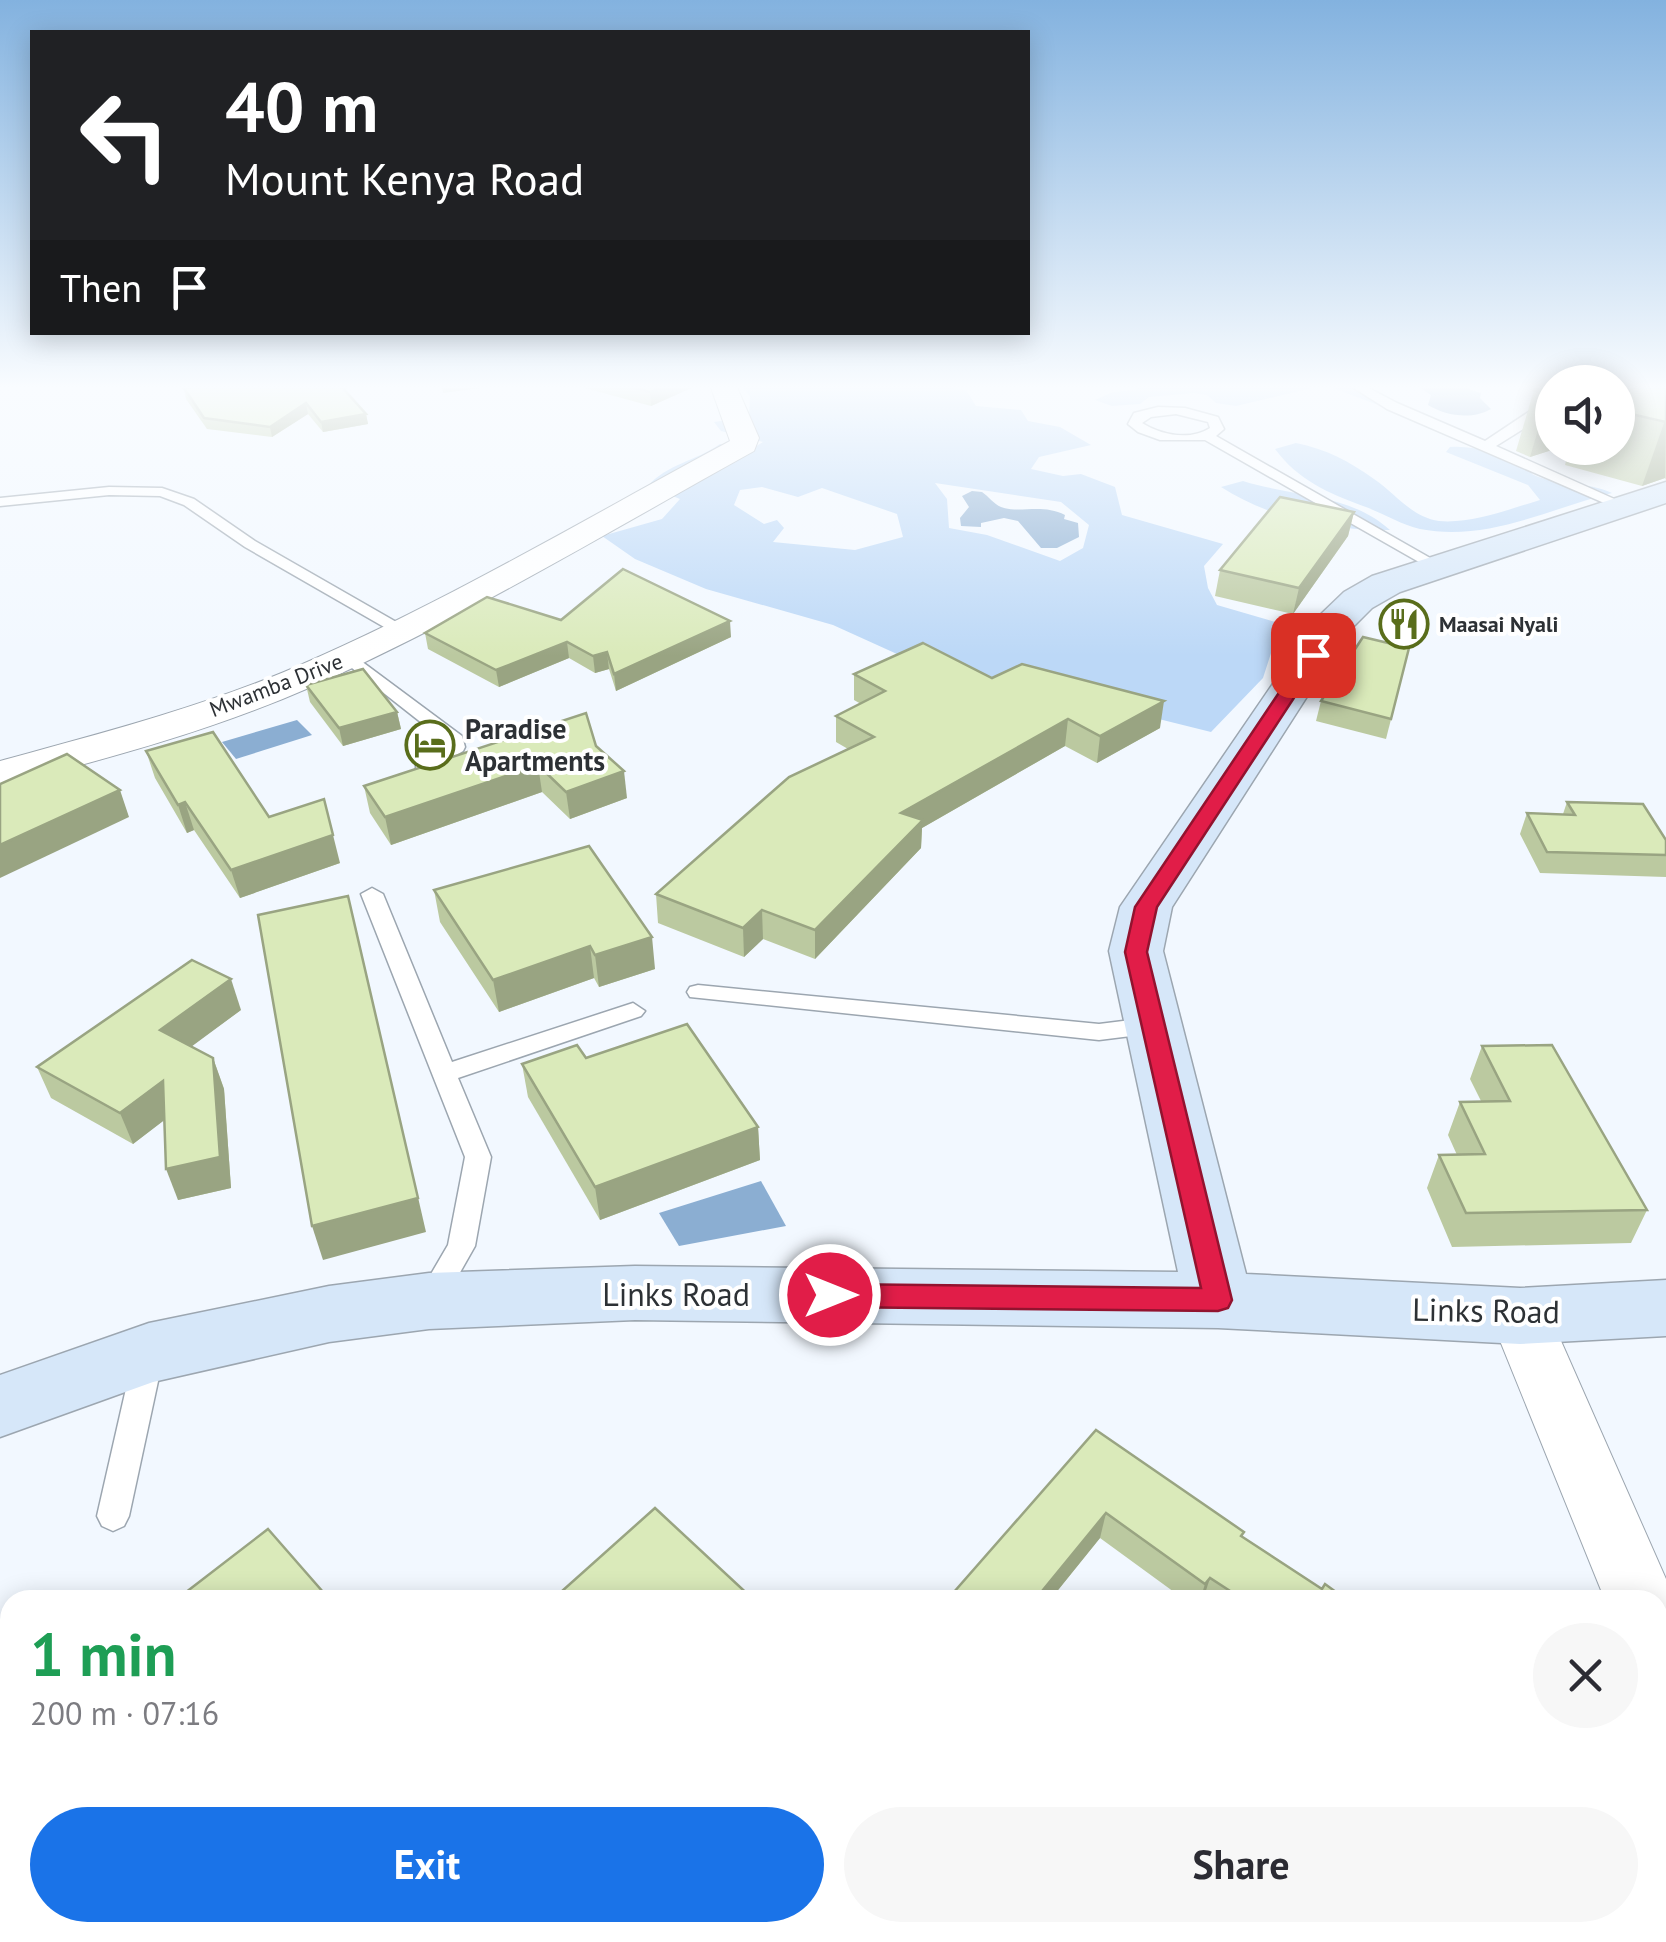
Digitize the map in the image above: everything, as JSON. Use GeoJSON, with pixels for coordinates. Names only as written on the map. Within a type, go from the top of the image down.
{"type":"FeatureCollection","features":[{"type":"Feature","properties":{"kind":"main road"},"geometry":{"type":"LineString","coordinates":[[1218,1300],[1136,952],[1146,907],[1334,624],[1358,600],[1386,584],[1644,499]]}},
{"type":"Feature","properties":{"kind":"main road","name":"Links Road"},"geometry":{"type":"LineString","coordinates":[[0,1406],[149,1353],[329,1314],[429,1301],[635,1293],[1218,1300],[1520,1316],[1666,1308]]}},
{"type":"Feature","properties":{"kind":"street","name":"Mwamba Drive"},"geometry":{"type":"LineString","coordinates":[[0,774],[168,726],[294,682],[404,631],[688,476]]}},
{"type":"Feature","properties":{"kind":"street"},"geometry":{"type":"LineString","coordinates":[[1520,1316],[1636,1590]]}},
{"type":"Feature","properties":{"kind":"lane"},"geometry":{"type":"LineString","coordinates":[[1277,476],[1438,567]]}},
{"type":"Feature","properties":{"kind":"lane"},"geometry":{"type":"LineString","coordinates":[[1573,476],[1644,499]]}},
{"type":"Feature","properties":{"kind":"lane"},"geometry":{"type":"LineString","coordinates":[[0,502],[109,490],[162,492],[189,502],[250,544],[404,631]]}},
{"type":"Feature","properties":{"kind":"lane"},"geometry":{"type":"LineString","coordinates":[[349,656],[454,740],[456,747],[451,753],[423,767]]}},
{"type":"Feature","properties":{"kind":"lane"},"geometry":{"type":"LineString","coordinates":[[372,894],[478,1157],[461,1246],[429,1301]]}},
{"type":"Feature","properties":{"kind":"lane"},"geometry":{"type":"LineString","coordinates":[[698,992],[1100,1032],[1154,1024]]}},
{"type":"Feature","properties":{"kind":"lane"},"geometry":{"type":"LineString","coordinates":[[446,1073],[633,1011]]}},
{"type":"Feature","properties":{"kind":"lane"},"geometry":{"type":"LineString","coordinates":[[114,1516],[149,1353]]}},
{"type":"Feature","properties":{"kind":"shaded area"},"geometry":{"type":"Polygon","coordinates":[[[660,476],[1085,476],[1115,487],[1122,515],[1223,544],[1204,566],[1208,588],[1217,605],[1310,632],[1293,648],[1272,650],[1263,678],[1211,732],[897,654],[833,625],[706,589],[635,559],[602,536],[662,519],[680,499],[648,486],[660,476]],[[935,483],[947,499],[949,528],[987,535],[1060,561],[1083,548],[1089,525],[1061,502],[935,483]],[[762,487],[740,490],[734,505],[764,524],[777,520],[784,528],[773,542],[855,550],[903,537],[897,514],[822,488],[798,497],[762,487]]]}},
{"type":"Feature","properties":{"kind":"shaded area"},"geometry":{"type":"Polygon","coordinates":[[[1369,476],[1412,510],[1439,521],[1477,518],[1540,500],[1528,485],[1505,476],[1536,476],[1612,493],[1494,528],[1445,532],[1406,525],[1304,477],[1369,476]]]}},
{"type":"Feature","properties":{"kind":"shaded area"},"geometry":{"type":"Polygon","coordinates":[[[1243,481],[1339,502],[1390,530],[1302,521],[1260,507],[1221,487],[1243,481]]]}},
{"type":"Feature","properties":{"kind":"shaded area"},"geometry":{"type":"Polygon","coordinates":[[[982,492],[1008,509],[1056,511],[1065,515],[1064,519],[1078,523],[1079,537],[1057,548],[1041,548],[1018,521],[1004,518],[981,523],[981,527],[961,526],[960,518],[969,507],[962,496],[982,492]]]}},
{"type":"Feature","properties":{"kind":"shaded area"},"geometry":{"type":"Polygon","coordinates":[[[297,720],[312,735],[236,759],[222,742],[297,720]]]}},
{"type":"Feature","properties":{"kind":"shaded area"},"geometry":{"type":"Polygon","coordinates":[[[761,1181],[786,1226],[679,1246],[659,1213],[761,1181]]]}},
{"type":"Feature","properties":{"kind":"building"},"geometry":{"type":"Polygon","coordinates":[[[1280,497],[1354,512],[1299,588],[1220,570],[1280,497]]]}},
{"type":"Feature","properties":{"kind":"building"},"geometry":{"type":"Polygon","coordinates":[[[623,569],[730,621],[614,674],[607,652],[593,656],[567,642],[496,670],[425,633],[487,597],[561,620],[623,569]]]}},
{"type":"Feature","properties":{"kind":"building"},"geometry":{"type":"Polygon","coordinates":[[[1363,637],[1409,648],[1391,719],[1321,701],[1363,637]]]}},
{"type":"Feature","properties":{"kind":"building"},"geometry":{"type":"Polygon","coordinates":[[[923,643],[992,678],[1022,664],[1164,701],[1100,736],[1068,719],[901,813],[923,820],[815,930],[762,910],[743,928],[656,894],[789,777],[874,737],[836,716],[885,691],[854,674],[923,643]]]}},
{"type":"Feature","properties":{"kind":"building"},"geometry":{"type":"Polygon","coordinates":[[[363,669],[397,712],[339,728],[306,685],[363,669]]]}},
{"type":"Feature","properties":{"kind":"building"},"geometry":{"type":"Polygon","coordinates":[[[586,713],[596,746],[624,771],[566,792],[538,765],[385,817],[364,786],[586,713]]]}},
{"type":"Feature","properties":{"kind":"building"},"geometry":{"type":"Polygon","coordinates":[[[213,732],[269,817],[324,799],[333,835],[231,870],[185,802],[178,805],[146,751],[213,732]]]}},
{"type":"Feature","properties":{"kind":"building"},"geometry":{"type":"Polygon","coordinates":[[[67,754],[120,790],[0,845],[0,784],[67,754]]]}},
{"type":"Feature","properties":{"kind":"building"},"geometry":{"type":"Polygon","coordinates":[[[1567,802],[1643,804],[1666,840],[1666,855],[1547,852],[1527,813],[1575,815],[1567,802]]]}},
{"type":"Feature","properties":{"kind":"building"},"geometry":{"type":"Polygon","coordinates":[[[589,846],[652,937],[595,955],[590,946],[493,980],[434,890],[589,846]]]}},
{"type":"Feature","properties":{"kind":"building"},"geometry":{"type":"Polygon","coordinates":[[[348,896],[418,1198],[312,1226],[258,915],[348,896]]]}},
{"type":"Feature","properties":{"kind":"building"},"geometry":{"type":"Polygon","coordinates":[[[192,960],[231,979],[160,1030],[213,1058],[220,1157],[166,1169],[163,1081],[120,1113],[37,1067],[192,960]]]}},
{"type":"Feature","properties":{"kind":"building"},"geometry":{"type":"Polygon","coordinates":[[[687,1024],[758,1127],[595,1187],[522,1064],[577,1045],[586,1058],[687,1024]]]}},
{"type":"Feature","properties":{"kind":"building"},"geometry":{"type":"Polygon","coordinates":[[[1552,1045],[1647,1210],[1466,1213],[1439,1155],[1485,1154],[1460,1102],[1510,1101],[1482,1046],[1552,1045]]]}},
{"type":"Feature","properties":{"kind":"building"},"geometry":{"type":"Polygon","coordinates":[[[1096,1430],[1244,1532],[1241,1536],[1322,1589],[1325,1584],[1333,1590],[1229,1590],[1210,1578],[1205,1584],[1106,1513],[1043,1590],[956,1590],[1096,1430]]]}},
{"type":"Feature","properties":{"kind":"building"},"geometry":{"type":"Polygon","coordinates":[[[655,1508],[743,1590],[563,1590],[655,1508]]]}},
{"type":"Feature","properties":{"kind":"building"},"geometry":{"type":"Polygon","coordinates":[[[268,1529],[321,1590],[189,1590],[268,1529]]]}},
{"type":"Feature","properties":{"kind":"place","name":"Maasai Nyali"},"geometry":{"type":"Point","coordinates":[1404,624]}},
{"type":"Feature","properties":{"kind":"place","name":"Paradise Apartments"},"geometry":{"type":"Point","coordinates":[430,745]}},
{"type":"Feature","properties":{"kind":"route"},"geometry":{"type":"LineString","coordinates":[[830,1295],[1218,1300],[1136,952],[1146,907],[1313,655]]}}]}
